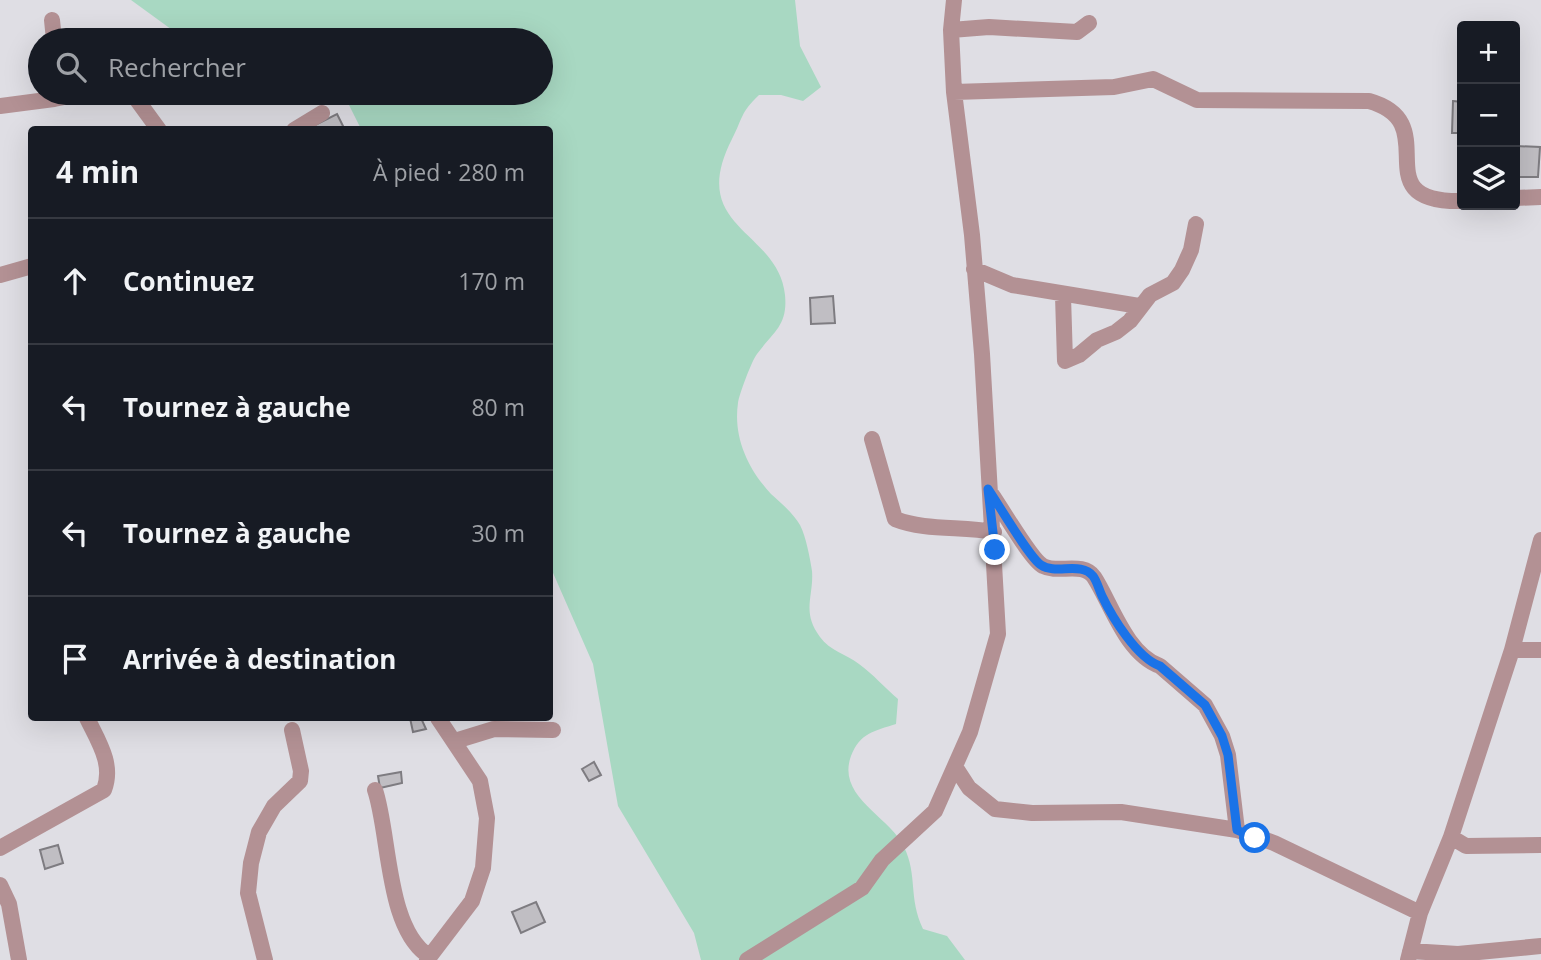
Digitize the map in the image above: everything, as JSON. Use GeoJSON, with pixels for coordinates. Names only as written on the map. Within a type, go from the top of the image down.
{"type":"FeatureCollection","features":[{"type":"Feature","properties":{"kind":"street"},"geometry":{"type":"LineString","coordinates":[[747,960],[862,888],[882,860],[935,811],[956,768],[985,686],[998,634],[984,385],[954,92],[951,30],[954,0]]}},
{"type":"Feature","properties":{"kind":"street"},"geometry":{"type":"LineString","coordinates":[[52,20],[53,28]]}},
{"type":"Feature","properties":{"kind":"street"},"geometry":{"type":"LineString","coordinates":[[951,30],[989,27],[1077,32],[1089,23]]}},
{"type":"Feature","properties":{"kind":"street"},"geometry":{"type":"LineString","coordinates":[[954,92],[1114,87],[1153,79],[1197,100],[1369,101],[1385,106],[1403,122],[1407,146],[1405,169],[1415,189],[1440,201],[1457,201]]}},
{"type":"Feature","properties":{"kind":"street"},"geometry":{"type":"LineString","coordinates":[[0,106],[28,101]]}},
{"type":"Feature","properties":{"kind":"street"},"geometry":{"type":"LineString","coordinates":[[141,105],[156,126]]}},
{"type":"Feature","properties":{"kind":"street"},"geometry":{"type":"LineString","coordinates":[[301,126],[322,113]]}},
{"type":"Feature","properties":{"kind":"street"},"geometry":{"type":"LineString","coordinates":[[1520,198],[1541,197]]}},
{"type":"Feature","properties":{"kind":"street"},"geometry":{"type":"LineString","coordinates":[[1063,296],[1065,361],[1079,355],[1097,340],[1116,332],[1130,321],[1150,295],[1173,283],[1182,271],[1191,250],[1196,224]]}},
{"type":"Feature","properties":{"kind":"street"},"geometry":{"type":"LineString","coordinates":[[0,275],[28,267]]}},
{"type":"Feature","properties":{"kind":"street"},"geometry":{"type":"LineString","coordinates":[[974,269],[1012,285],[1063,296],[1139,306]]}},
{"type":"Feature","properties":{"kind":"street"},"geometry":{"type":"LineString","coordinates":[[872,439],[895,519],[909,525],[967,527],[994,532]]}},
{"type":"Feature","properties":{"kind":"street"},"geometry":{"type":"LineString","coordinates":[[988,489],[1019,533],[1027,551],[1042,566],[1084,570],[1093,575],[1120,629],[1150,663],[1160,666],[1205,705],[1228,755],[1237,830]]}},
{"type":"Feature","properties":{"kind":"street"},"geometry":{"type":"LineString","coordinates":[[1541,540],[1512,650],[1451,837],[1420,913],[1409,956],[1541,946]]}},
{"type":"Feature","properties":{"kind":"street"},"geometry":{"type":"LineString","coordinates":[[1512,650],[1541,650]]}},
{"type":"Feature","properties":{"kind":"street"},"geometry":{"type":"LineString","coordinates":[[0,848],[104,790],[110,776],[106,759],[88,721]]}},
{"type":"Feature","properties":{"kind":"street"},"geometry":{"type":"LineString","coordinates":[[375,790],[396,902],[414,941],[428,958],[472,901],[483,868],[487,818],[480,780],[440,721]]}},
{"type":"Feature","properties":{"kind":"street"},"geometry":{"type":"LineString","coordinates":[[455,741],[494,729],[553,730]]}},
{"type":"Feature","properties":{"kind":"street"},"geometry":{"type":"LineString","coordinates":[[265,960],[248,893],[251,863],[259,832],[269,815],[300,781],[301,771],[292,730]]}},
{"type":"Feature","properties":{"kind":"street"},"geometry":{"type":"LineString","coordinates":[[956,768],[970,788],[995,809],[1032,813],[1121,812],[1237,830],[1274,843],[1420,913]]}},
{"type":"Feature","properties":{"kind":"street"},"geometry":{"type":"LineString","coordinates":[[1451,837],[1466,846],[1541,845]]}},
{"type":"Feature","properties":{"kind":"street"},"geometry":{"type":"LineString","coordinates":[[0,885],[9,904],[19,960]]}},
{"type":"Feature","properties":{"kind":"green space"},"geometry":{"type":"Polygon","coordinates":[[[131,0],[795,0],[800,46],[821,87],[803,101],[781,95],[759,95],[742,116],[721,169],[720,192],[727,211],[767,255],[779,273],[785,295],[782,321],[755,358],[743,386],[737,416],[740,440],[755,474],[794,516],[802,530],[812,571],[810,612],[814,628],[828,646],[864,668],[898,699],[896,724],[869,734],[855,748],[848,770],[851,783],[857,795],[888,825],[904,847],[911,868],[918,917],[923,929],[947,936],[965,960],[701,960],[694,933],[618,806],[593,664],[553,573],[553,126],[360,126],[349,105],[553,105],[553,28],[170,28],[131,0]]]}},
{"type":"Feature","properties":{"kind":"building"},"geometry":{"type":"Polygon","coordinates":[[[1453,101],[1457,101],[1457,133],[1452,133],[1453,101]]]}},
{"type":"Feature","properties":{"kind":"building"},"geometry":{"type":"Polygon","coordinates":[[[337,114],[343,126],[313,126],[337,114]]]}},
{"type":"Feature","properties":{"kind":"building"},"geometry":{"type":"Polygon","coordinates":[[[1520,146],[1540,147],[1538,177],[1520,177],[1520,146]]]}},
{"type":"Feature","properties":{"kind":"building"},"geometry":{"type":"Polygon","coordinates":[[[833,296],[835,323],[811,324],[810,298],[833,296]]]}},
{"type":"Feature","properties":{"kind":"building"},"geometry":{"type":"Polygon","coordinates":[[[411,721],[422,721],[426,729],[413,732],[411,721]]]}},
{"type":"Feature","properties":{"kind":"building"},"geometry":{"type":"Polygon","coordinates":[[[594,762],[601,775],[589,781],[582,769],[594,762]]]}},
{"type":"Feature","properties":{"kind":"building"},"geometry":{"type":"Polygon","coordinates":[[[401,772],[402,783],[380,788],[378,776],[401,772]]]}},
{"type":"Feature","properties":{"kind":"building"},"geometry":{"type":"Polygon","coordinates":[[[58,845],[63,863],[45,869],[40,850],[58,845]]]}},
{"type":"Feature","properties":{"kind":"building"},"geometry":{"type":"Polygon","coordinates":[[[536,902],[545,922],[521,933],[512,912],[536,902]]]}},
{"type":"Feature","properties":{"kind":"route"},"geometry":{"type":"LineString","coordinates":[[995,550],[988,489],[1019,533],[1027,551],[1042,566],[1084,570],[1093,575],[1101,596],[1120,629],[1150,663],[1160,666],[1205,705],[1222,736],[1228,755],[1237,830],[1255,838]]}}]}
